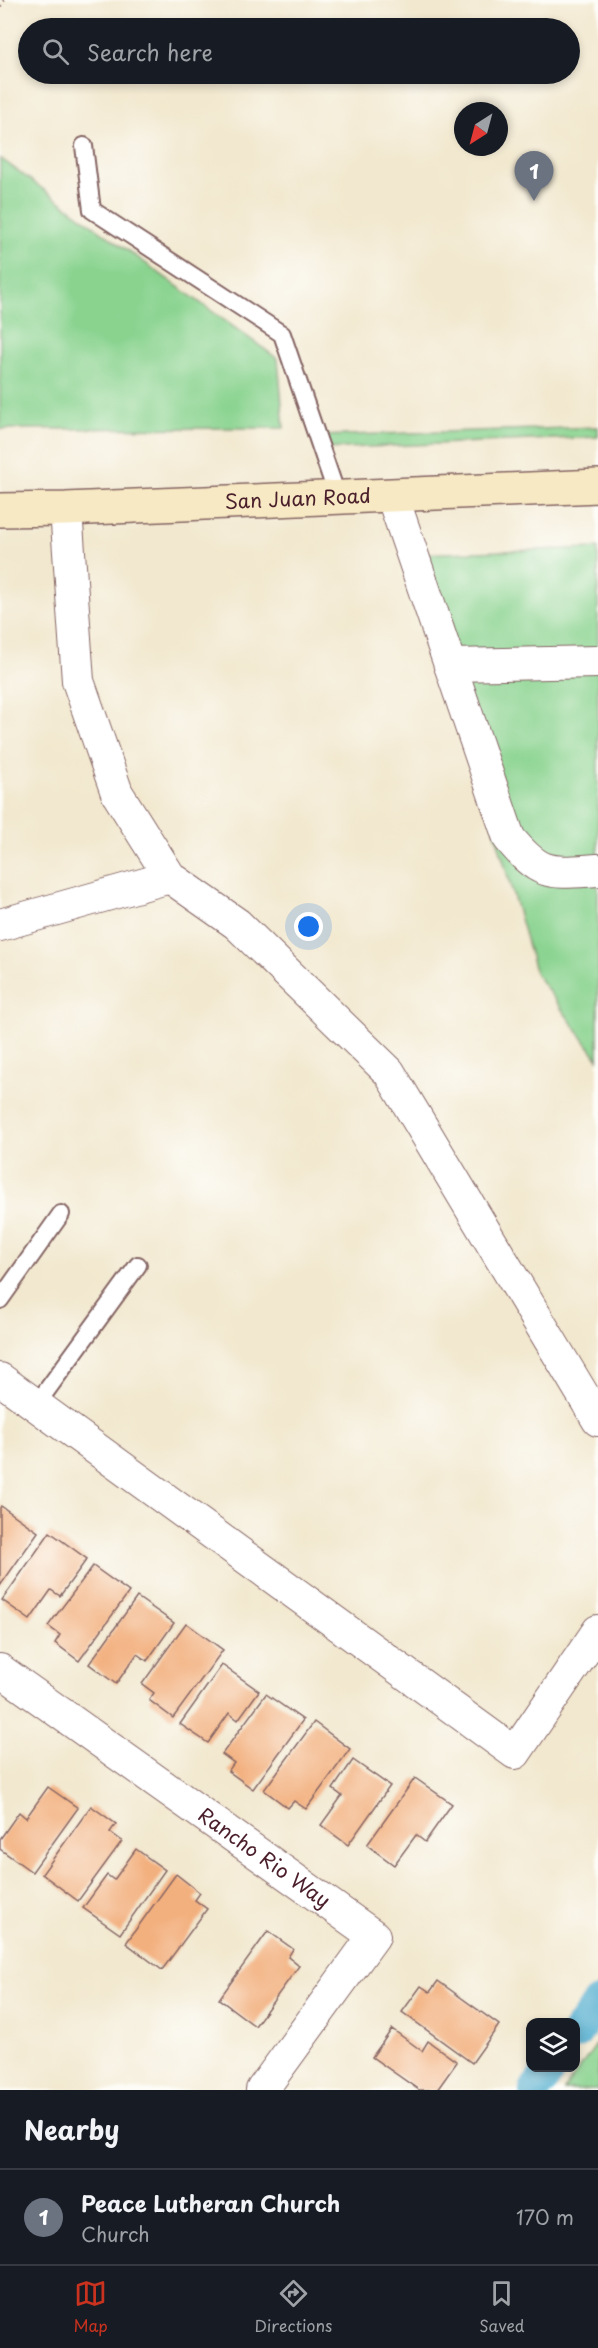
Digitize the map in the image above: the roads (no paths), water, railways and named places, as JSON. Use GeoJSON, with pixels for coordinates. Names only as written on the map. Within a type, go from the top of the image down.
{"type":"FeatureCollection","features":[{"type":"Feature","properties":{"kind":"main road","name":"San Juan Road"},"geometry":{"type":"LineString","coordinates":[[0,510],[66,510],[598,486]]}},
{"type":"Feature","properties":{"kind":"street"},"geometry":{"type":"LineString","coordinates":[[392,495],[509,837],[527,859],[541,869],[557,872],[598,870]]}},
{"type":"Feature","properties":{"kind":"street"},"geometry":{"type":"LineString","coordinates":[[66,510],[78,681],[117,793],[170,877],[237,924],[389,1072],[598,1420]]}},
{"type":"Feature","properties":{"kind":"street"},"geometry":{"type":"LineString","coordinates":[[450,665],[598,662]]}},
{"type":"Feature","properties":{"kind":"street"},"geometry":{"type":"LineString","coordinates":[[0,925],[170,877]]}},
{"type":"Feature","properties":{"kind":"street"},"geometry":{"type":"LineString","coordinates":[[0,1379],[515,1753],[598,1631]]}},
{"type":"Feature","properties":{"kind":"street","name":"Rancho Rio Way"},"geometry":{"type":"LineString","coordinates":[[0,1670],[374,1936],[262,2090]]}},
{"type":"Feature","properties":{"kind":"lane"},"geometry":{"type":"LineString","coordinates":[[84,146],[92,210],[282,334],[338,498]]}},
{"type":"Feature","properties":{"kind":"lane"},"geometry":{"type":"LineString","coordinates":[[0,1300],[61,1214]]}},
{"type":"Feature","properties":{"kind":"lane"},"geometry":{"type":"LineString","coordinates":[[36,1405],[138,1266]]}},
{"type":"Feature","properties":{"kind":"waterway"},"geometry":{"type":"LineString","coordinates":[[580,2028],[598,2003]]}},
{"type":"Feature","properties":{"kind":"waterway"},"geometry":{"type":"LineString","coordinates":[[535,2090],[548,2072]]}},
{"type":"Feature","properties":{"kind":"place","name":"Peace Lutheran Church"},"geometry":{"type":"Point","coordinates":[534,201]}}]}
